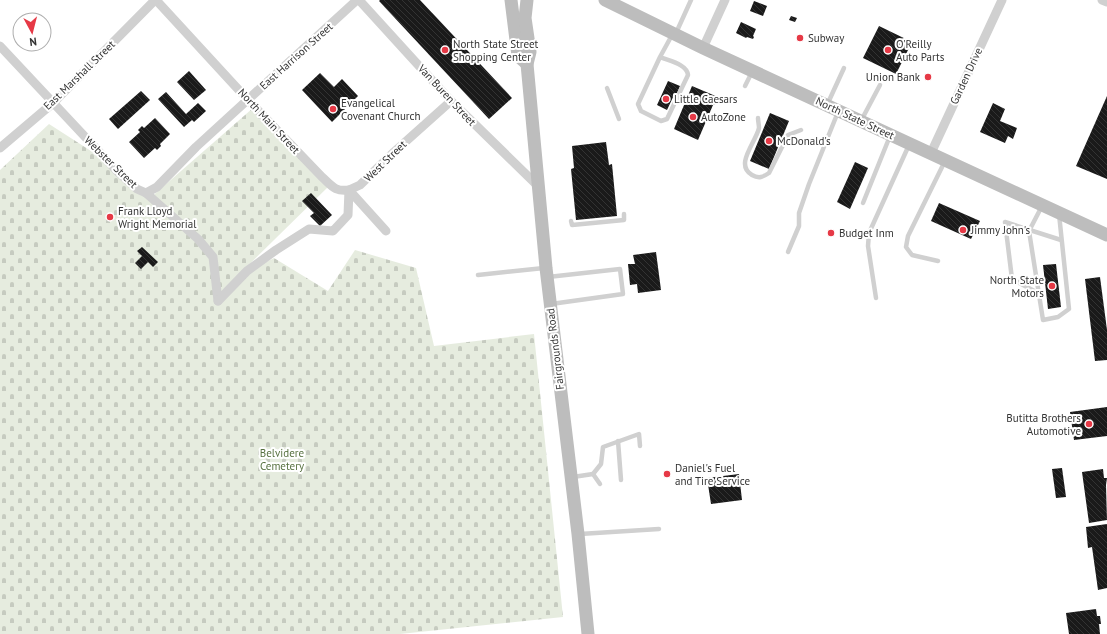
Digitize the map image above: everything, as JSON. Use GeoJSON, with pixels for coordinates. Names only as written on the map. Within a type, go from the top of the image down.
{"type":"FeatureCollection","features":[{"type":"Feature","properties":{"kind":"main road","name":"Fairgrounds Road"},"geometry":{"type":"LineString","coordinates":[[511,0],[518,56],[527,64]]}},
{"type":"Feature","properties":{"kind":"main road","name":"Fairgrounds Road"},"geometry":{"type":"LineString","coordinates":[[527,0],[525,18],[530,52],[527,64],[546,272],[578,534],[588,634]]}},
{"type":"Feature","properties":{"kind":"main road","name":"North State Street"},"geometry":{"type":"LineString","coordinates":[[611,2],[703,48],[1107,235]]}},
{"type":"Feature","properties":{"kind":"street","name":"North Main Street"},"geometry":{"type":"LineString","coordinates":[[156,0],[248,100],[322,177],[334,188],[341,191],[349,190]]}},
{"type":"Feature","properties":{"kind":"street","name":"East Marshall Street"},"geometry":{"type":"LineString","coordinates":[[0,148],[52,103],[156,0]]}},
{"type":"Feature","properties":{"kind":"street","name":"East Harrison Street"},"geometry":{"type":"LineString","coordinates":[[146,193],[157,187],[196,147],[358,0]]}},
{"type":"Feature","properties":{"kind":"street","name":"Van Buren Street"},"geometry":{"type":"LineString","coordinates":[[358,0],[451,101],[538,186]]}},
{"type":"Feature","properties":{"kind":"street"},"geometry":{"type":"LineString","coordinates":[[703,48],[725,0]]}},
{"type":"Feature","properties":{"kind":"street","name":"Garden Drive"},"geometry":{"type":"LineString","coordinates":[[931,153],[1002,0]]}},
{"type":"Feature","properties":{"kind":"street"},"geometry":{"type":"LineString","coordinates":[[1102,0],[1107,2]]}},
{"type":"Feature","properties":{"kind":"street","name":"Webster Street"},"geometry":{"type":"LineString","coordinates":[[0,46],[118,172],[137,189],[146,193],[198,239],[213,258],[218,301],[247,271],[309,229],[333,231],[348,215],[349,190]]}},
{"type":"Feature","properties":{"kind":"street","name":"West Street"},"geometry":{"type":"LineString","coordinates":[[349,190],[360,185],[451,101]]}},
{"type":"Feature","properties":{"kind":"street"},"geometry":{"type":"LineString","coordinates":[[349,190],[386,231]]}},
{"type":"Feature","properties":{"kind":"lane"},"geometry":{"type":"LineString","coordinates":[[660,58],[684,68],[688,72],[688,75],[667,119],[662,121],[644,113],[639,108],[638,104],[660,58],[691,0]]}},
{"type":"Feature","properties":{"kind":"lane"},"geometry":{"type":"LineString","coordinates":[[788,252],[799,226],[799,213],[833,108],[844,68]]}},
{"type":"Feature","properties":{"kind":"lane"},"geometry":{"type":"LineString","coordinates":[[745,86],[753,71]]}},
{"type":"Feature","properties":{"kind":"lane"},"geometry":{"type":"LineString","coordinates":[[861,121],[880,84]]}},
{"type":"Feature","properties":{"kind":"lane"},"geometry":{"type":"LineString","coordinates":[[607,88],[619,119]]}},
{"type":"Feature","properties":{"kind":"lane"},"geometry":{"type":"LineString","coordinates":[[758,118],[759,128],[746,159],[745,168],[757,178],[769,173],[788,135],[801,130]]}},
{"type":"Feature","properties":{"kind":"lane"},"geometry":{"type":"LineString","coordinates":[[863,202],[891,135]]}},
{"type":"Feature","properties":{"kind":"lane"},"geometry":{"type":"LineString","coordinates":[[876,298],[868,246],[869,233],[910,144]]}},
{"type":"Feature","properties":{"kind":"lane"},"geometry":{"type":"LineString","coordinates":[[938,261],[912,255],[906,247],[908,236],[945,160]]}},
{"type":"Feature","properties":{"kind":"lane"},"geometry":{"type":"LineString","coordinates":[[1042,205],[1029,230],[1043,320],[1058,317],[1068,309],[1058,212]]}},
{"type":"Feature","properties":{"kind":"lane"},"geometry":{"type":"LineString","coordinates":[[571,221],[572,225],[624,220],[624,214]]}},
{"type":"Feature","properties":{"kind":"lane"},"geometry":{"type":"LineString","coordinates":[[1038,294],[1012,280],[1005,222],[1061,240]]}},
{"type":"Feature","properties":{"kind":"lane"},"geometry":{"type":"LineString","coordinates":[[478,274],[620,269],[623,294],[550,304]]}},
{"type":"Feature","properties":{"kind":"lane"},"geometry":{"type":"LineString","coordinates":[[570,477],[593,474],[601,464],[603,446],[639,434],[640,446]]}},
{"type":"Feature","properties":{"kind":"lane"},"geometry":{"type":"LineString","coordinates":[[618,441],[621,480]]}},
{"type":"Feature","properties":{"kind":"lane"},"geometry":{"type":"LineString","coordinates":[[593,474],[600,484]]}},
{"type":"Feature","properties":{"kind":"lane"},"geometry":{"type":"LineString","coordinates":[[578,534],[659,529]]}},
{"type":"Feature","properties":{"kind":"green space","name":"Belvidere Cemetery"},"geometry":{"type":"Polygon","coordinates":[[[253,108],[328,187],[219,294],[260,265],[274,258],[328,291],[355,250],[416,268],[434,346],[534,334],[563,617],[400,634],[0,634],[0,170],[49,124],[91,151],[149,199],[253,108]]]}},
{"type":"Feature","properties":{"kind":"building","name":"North State Street Shopping Center"},"geometry":{"type":"Polygon","coordinates":[[[420,0],[512,98],[489,119],[379,1],[420,0]]]}},
{"type":"Feature","properties":{"kind":"building"},"geometry":{"type":"Polygon","coordinates":[[[754,1],[767,6],[763,16],[750,11],[754,1]]]}},
{"type":"Feature","properties":{"kind":"building"},"geometry":{"type":"Polygon","coordinates":[[[791,16],[797,18],[795,22],[789,20],[791,16]]]}},
{"type":"Feature","properties":{"kind":"building"},"geometry":{"type":"Polygon","coordinates":[[[741,22],[756,29],[753,39],[746,38],[736,33],[741,22]]]}},
{"type":"Feature","properties":{"kind":"building","name":"O'Reilly Auto Parts"},"geometry":{"type":"Polygon","coordinates":[[[879,26],[912,42],[896,74],[863,58],[879,26]]]}},
{"type":"Feature","properties":{"kind":"building"},"geometry":{"type":"Polygon","coordinates":[[[189,71],[206,90],[194,100],[177,82],[189,71]]]}},
{"type":"Feature","properties":{"kind":"building","name":"Evangelical Covenant Church"},"geometry":{"type":"Polygon","coordinates":[[[320,73],[334,87],[342,79],[358,96],[332,122],[302,90],[320,73]]]}},
{"type":"Feature","properties":{"kind":"building","name":"Little Caesars"},"geometry":{"type":"Polygon","coordinates":[[[668,81],[680,86],[667,110],[657,105],[668,81]]]}},
{"type":"Feature","properties":{"kind":"building","name":"AutoZone"},"geometry":{"type":"Polygon","coordinates":[[[692,86],[725,100],[713,105],[698,140],[674,129],[692,86]]]}},
{"type":"Feature","properties":{"kind":"building"},"geometry":{"type":"Polygon","coordinates":[[[141,91],[150,100],[118,129],[109,119],[141,91]]]}},
{"type":"Feature","properties":{"kind":"building"},"geometry":{"type":"Polygon","coordinates":[[[166,92],[186,114],[198,103],[206,111],[194,122],[192,120],[184,127],[158,99],[166,92]]]}},
{"type":"Feature","properties":{"kind":"building"},"geometry":{"type":"Polygon","coordinates":[[[1107,96],[1107,179],[1076,166],[1107,96]]]}},
{"type":"Feature","properties":{"kind":"building"},"geometry":{"type":"Polygon","coordinates":[[[993,103],[1005,109],[1000,121],[1017,128],[1013,139],[1008,136],[1005,143],[980,132],[993,103]]]}},
{"type":"Feature","properties":{"kind":"building","name":"McDonald's"},"geometry":{"type":"Polygon","coordinates":[[[770,113],[789,121],[769,169],[750,161],[770,113]]]}},
{"type":"Feature","properties":{"kind":"building"},"geometry":{"type":"Polygon","coordinates":[[[155,118],[170,134],[160,144],[161,146],[157,150],[155,148],[144,158],[129,142],[140,132],[138,130],[142,126],[144,128],[155,118]]]}},
{"type":"Feature","properties":{"kind":"building"},"geometry":{"type":"Polygon","coordinates":[[[606,142],[609,165],[612,164],[617,216],[576,220],[571,169],[574,168],[572,146],[606,142]]]}},
{"type":"Feature","properties":{"kind":"building"},"geometry":{"type":"Polygon","coordinates":[[[855,162],[868,168],[850,209],[837,202],[855,162]]]}},
{"type":"Feature","properties":{"kind":"building"},"geometry":{"type":"Polygon","coordinates":[[[311,193],[332,215],[320,226],[310,216],[314,213],[302,201],[311,193]]]}},
{"type":"Feature","properties":{"kind":"building","name":"Jimmy John's"},"geometry":{"type":"Polygon","coordinates":[[[939,203],[980,221],[971,239],[931,221],[939,203]]]}},
{"type":"Feature","properties":{"kind":"building"},"geometry":{"type":"Polygon","coordinates":[[[142,247],[158,262],[153,267],[148,262],[141,269],[135,263],[142,256],[137,251],[142,247]]]}},
{"type":"Feature","properties":{"kind":"building"},"geometry":{"type":"Polygon","coordinates":[[[656,252],[661,290],[638,293],[637,284],[630,285],[628,264],[635,264],[633,255],[656,252]]]}},
{"type":"Feature","properties":{"kind":"building","name":"North State Motors"},"geometry":{"type":"Polygon","coordinates":[[[1056,264],[1061,307],[1048,309],[1043,265],[1056,264]]]}},
{"type":"Feature","properties":{"kind":"building"},"geometry":{"type":"Polygon","coordinates":[[[1100,277],[1107,330],[1107,360],[1095,361],[1085,279],[1100,277]]]}},
{"type":"Feature","properties":{"kind":"building","name":"Butitta Brothers Automotive"},"geometry":{"type":"Polygon","coordinates":[[[1107,407],[1107,436],[1074,440],[1070,412],[1107,407]]]}},
{"type":"Feature","properties":{"kind":"building"},"geometry":{"type":"Polygon","coordinates":[[[1062,468],[1066,497],[1056,498],[1052,469],[1062,468]]]}},
{"type":"Feature","properties":{"kind":"building"},"geometry":{"type":"Polygon","coordinates":[[[1103,469],[1104,478],[1107,478],[1107,520],[1089,523],[1082,472],[1103,469]]]}},
{"type":"Feature","properties":{"kind":"building"},"geometry":{"type":"Polygon","coordinates":[[[739,474],[742,500],[711,504],[707,478],[739,474]]]}},
{"type":"Feature","properties":{"kind":"building"},"geometry":{"type":"Polygon","coordinates":[[[1107,524],[1107,588],[1098,590],[1092,547],[1088,548],[1086,527],[1107,524]]]}},
{"type":"Feature","properties":{"kind":"building"},"geometry":{"type":"Polygon","coordinates":[[[1096,609],[1097,616],[1100,616],[1100,634],[1069,634],[1066,613],[1096,609]]]}},
{"type":"Feature","properties":{"kind":"place","name":"Subway"},"geometry":{"type":"Point","coordinates":[800,38]}},
{"type":"Feature","properties":{"kind":"place","name":"North State Street Shopping Center"},"geometry":{"type":"Point","coordinates":[445,50]}},
{"type":"Feature","properties":{"kind":"place","name":"O'Reilly Auto Parts"},"geometry":{"type":"Point","coordinates":[888,50]}},
{"type":"Feature","properties":{"kind":"place","name":"Union Bank"},"geometry":{"type":"Point","coordinates":[928,77]}},
{"type":"Feature","properties":{"kind":"place","name":"Little Caesars"},"geometry":{"type":"Point","coordinates":[666,99]}},
{"type":"Feature","properties":{"kind":"place","name":"Evangelical Covenant Church"},"geometry":{"type":"Point","coordinates":[333,109]}},
{"type":"Feature","properties":{"kind":"place","name":"AutoZone"},"geometry":{"type":"Point","coordinates":[693,117]}},
{"type":"Feature","properties":{"kind":"place","name":"McDonald's"},"geometry":{"type":"Point","coordinates":[769,141]}},
{"type":"Feature","properties":{"kind":"place","name":"Frank Lloyd Wright Memorial"},"geometry":{"type":"Point","coordinates":[110,217]}},
{"type":"Feature","properties":{"kind":"place","name":"Jimmy John's"},"geometry":{"type":"Point","coordinates":[963,230]}},
{"type":"Feature","properties":{"kind":"place","name":"Budget Inm"},"geometry":{"type":"Point","coordinates":[831,233]}},
{"type":"Feature","properties":{"kind":"place","name":"North State Motors"},"geometry":{"type":"Point","coordinates":[1052,286]}},
{"type":"Feature","properties":{"kind":"place","name":"Butitta Brothers Automotive"},"geometry":{"type":"Point","coordinates":[1089,424]}},
{"type":"Feature","properties":{"kind":"place","name":"Daniel's Fuel and Tire Service"},"geometry":{"type":"Point","coordinates":[667,474]}}]}
